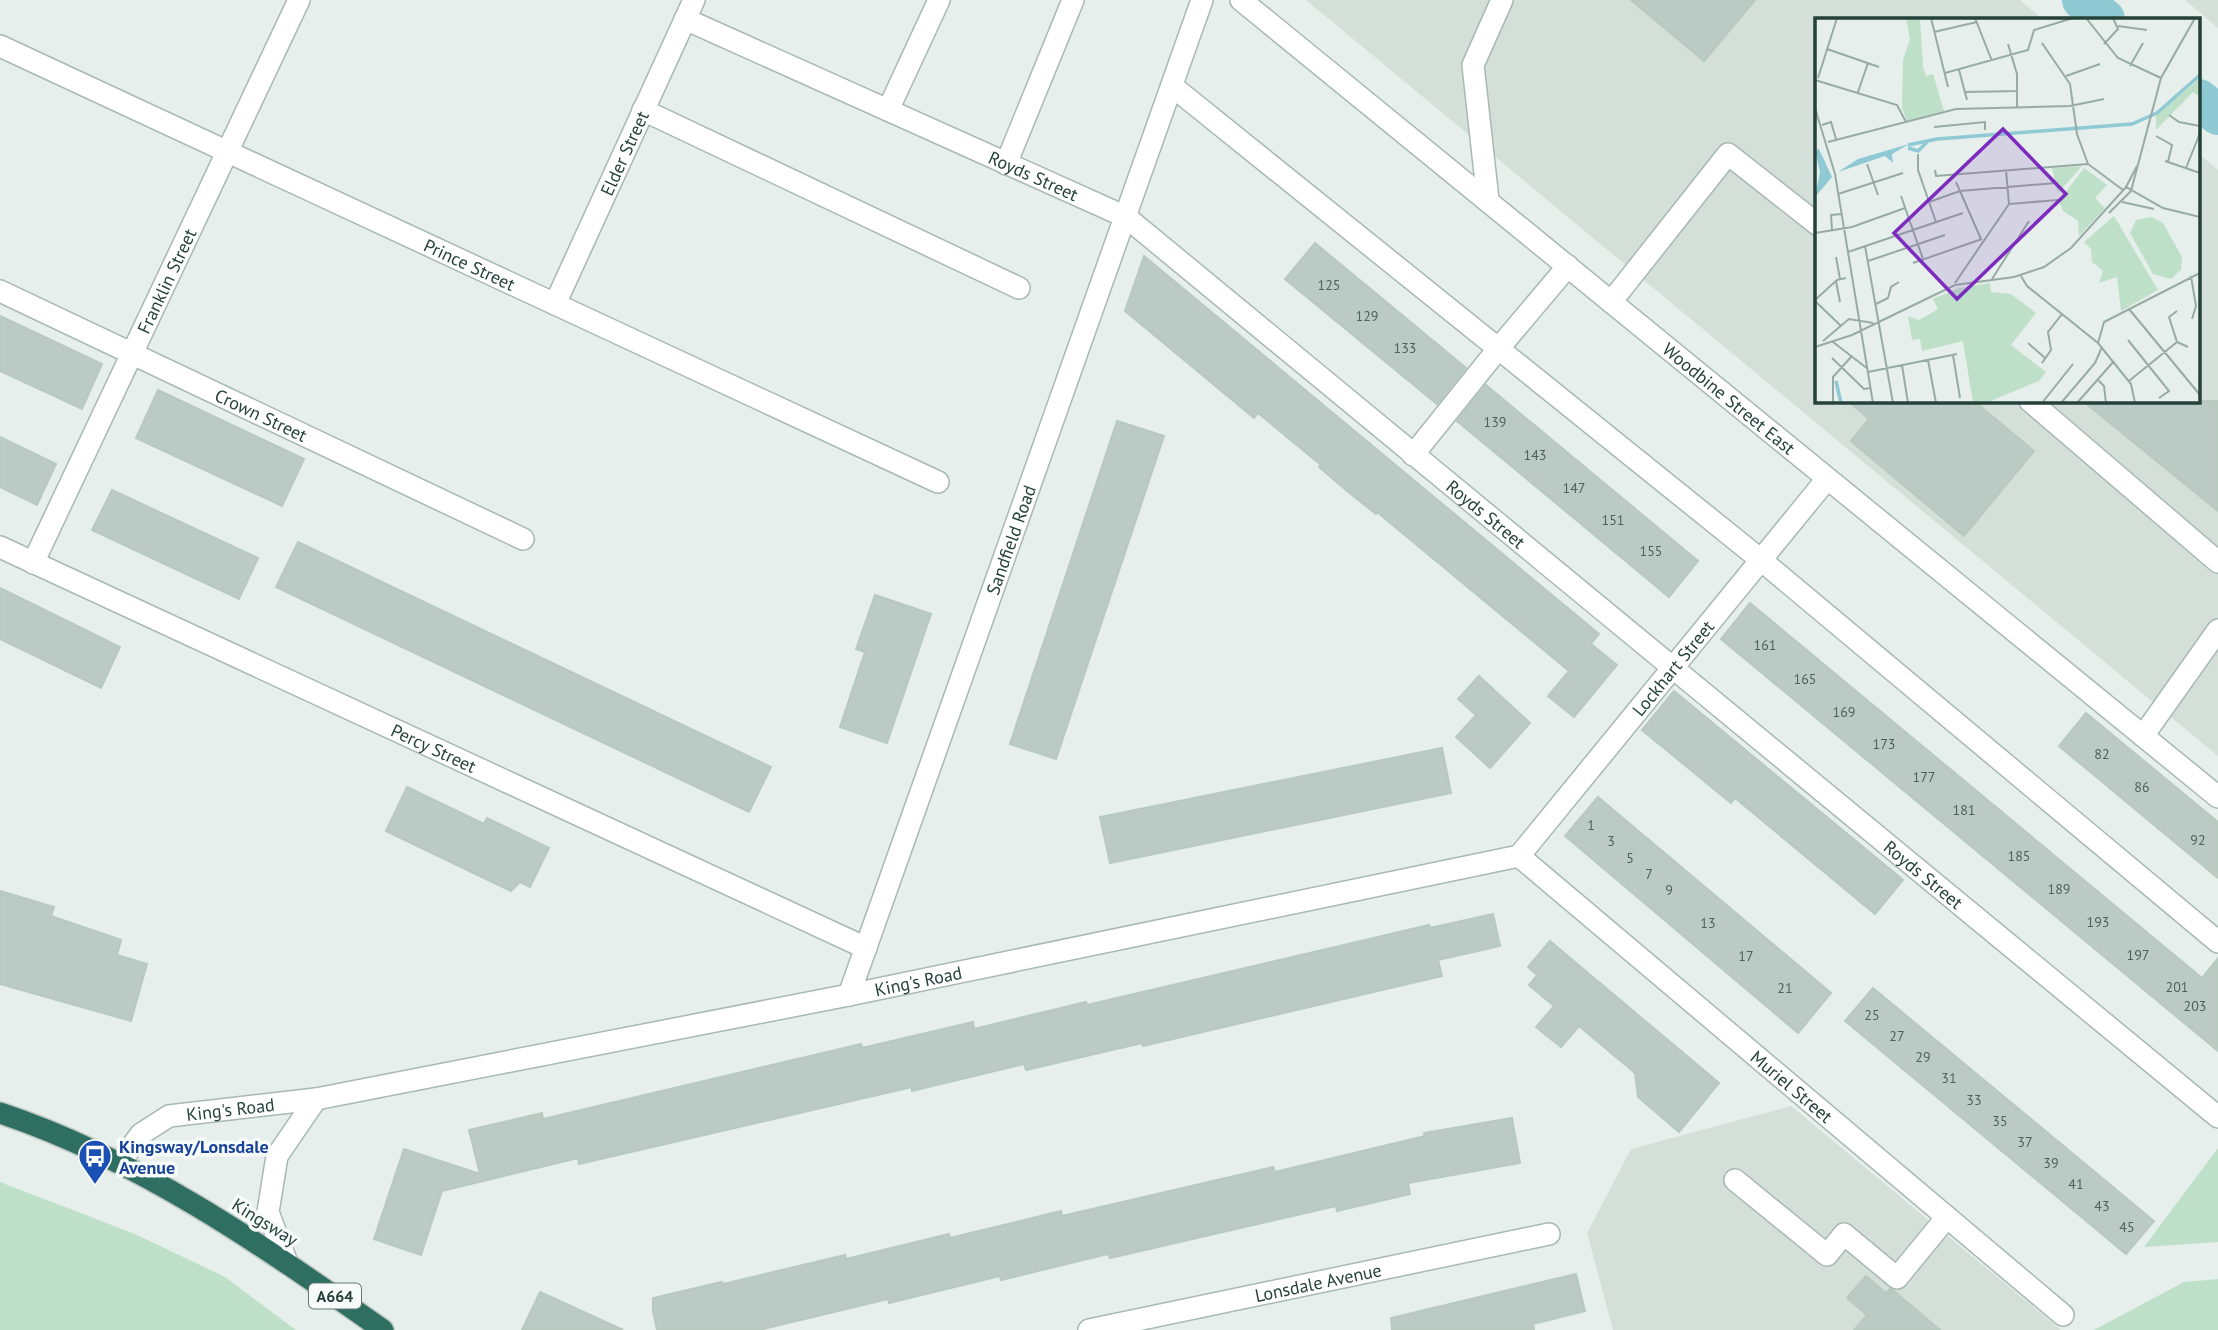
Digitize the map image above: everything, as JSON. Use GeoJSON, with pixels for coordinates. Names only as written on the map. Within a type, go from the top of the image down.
{"type":"FeatureCollection","features":[{"type":"Feature","properties":{"kind":"highway","name":"Kingsway"},"geometry":{"type":"LineString","coordinates":[[0,1113],[120,1162],[225,1223],[383,1330]]}},
{"type":"Feature","properties":{"kind":"street","name":"Franklin Street"},"geometry":{"type":"LineString","coordinates":[[33,563],[299,0]]}},
{"type":"Feature","properties":{"kind":"street"},"geometry":{"type":"LineString","coordinates":[[888,110],[939,0]]}},
{"type":"Feature","properties":{"kind":"street"},"geometry":{"type":"LineString","coordinates":[[1006,164],[1073,0]]}},
{"type":"Feature","properties":{"kind":"street","name":"Sandfield Road"},"geometry":{"type":"LineString","coordinates":[[849,995],[1202,0]]}},
{"type":"Feature","properties":{"kind":"street","name":"Woodbine Street East"},"geometry":{"type":"LineString","coordinates":[[1241,0],[2218,797]]}},
{"type":"Feature","properties":{"kind":"street"},"geometry":{"type":"LineString","coordinates":[[1488,200],[1473,65],[1502,0]]}},
{"type":"Feature","properties":{"kind":"street","name":"Royds Street"},"geometry":{"type":"LineString","coordinates":[[689,10],[888,110],[1126,217],[2218,1117]]}},
{"type":"Feature","properties":{"kind":"street","name":"Elder Street"},"geometry":{"type":"LineString","coordinates":[[555,304],[689,10]]}},
{"type":"Feature","properties":{"kind":"street","name":"Prince Street"},"geometry":{"type":"LineString","coordinates":[[0,46],[938,482]]}},
{"type":"Feature","properties":{"kind":"street"},"geometry":{"type":"LineString","coordinates":[[1172,86],[1761,560],[2218,942]]}},
{"type":"Feature","properties":{"kind":"street"},"geometry":{"type":"LineString","coordinates":[[643,110],[1019,288]]}},
{"type":"Feature","properties":{"kind":"street"},"geometry":{"type":"LineString","coordinates":[[1611,302],[1728,154],[1815,222]]}},
{"type":"Feature","properties":{"kind":"street"},"geometry":{"type":"LineString","coordinates":[[1413,455],[1568,266]]}},
{"type":"Feature","properties":{"kind":"street","name":"Crown Street"},"geometry":{"type":"LineString","coordinates":[[0,291],[523,539]]}},
{"type":"Feature","properties":{"kind":"street"},"geometry":{"type":"LineString","coordinates":[[2031,402],[2218,562]]}},
{"type":"Feature","properties":{"kind":"street","name":"Lockhart Street"},"geometry":{"type":"LineString","coordinates":[[1519,856],[1827,479]]}},
{"type":"Feature","properties":{"kind":"street","name":"Percy Street"},"geometry":{"type":"LineString","coordinates":[[0,547],[866,948]]}},
{"type":"Feature","properties":{"kind":"street"},"geometry":{"type":"LineString","coordinates":[[2143,736],[2218,630]]}},
{"type":"Feature","properties":{"kind":"street","name":"King's Road"},"geometry":{"type":"LineString","coordinates":[[120,1162],[141,1133],[169,1116],[316,1099],[849,995],[1519,856]]}},
{"type":"Feature","properties":{"kind":"street","name":"Muriel Street"},"geometry":{"type":"LineString","coordinates":[[1519,856],[2063,1315]]}},
{"type":"Feature","properties":{"kind":"street","name":"King's Road"},"geometry":{"type":"LineString","coordinates":[[287,1263],[268,1212],[277,1156],[316,1099]]}},
{"type":"Feature","properties":{"kind":"street"},"geometry":{"type":"LineString","coordinates":[[1735,1180],[1827,1255],[1844,1234],[1897,1278],[1947,1217]]}},
{"type":"Feature","properties":{"kind":"street","name":"Lonsdale Avenue"},"geometry":{"type":"LineString","coordinates":[[1089,1330],[1549,1234]]}},
{"type":"Feature","properties":{"kind":"shaded area"},"geometry":{"type":"Polygon","coordinates":[[[1306,0],[2020,0],[2041,18],[1815,18],[1815,402],[2200,402],[2200,155],[2218,170],[2218,756],[1306,0]]]}},
{"type":"Feature","properties":{"kind":"shaded area"},"geometry":{"type":"Polygon","coordinates":[[[2185,0],[2218,0],[2218,28],[2185,0]]]}},
{"type":"Feature","properties":{"kind":"shaded area"},"geometry":{"type":"Polygon","coordinates":[[[1791,1106],[2061,1330],[1613,1330],[1587,1233],[1631,1149],[1791,1106]]]}},
{"type":"Feature","properties":{"kind":"green space"},"geometry":{"type":"Polygon","coordinates":[[[2218,1148],[2218,1242],[2144,1247],[2218,1148]]]}},
{"type":"Feature","properties":{"kind":"green space"},"geometry":{"type":"Polygon","coordinates":[[[0,1182],[135,1234],[225,1277],[296,1330],[0,1330],[0,1182]]]}},
{"type":"Feature","properties":{"kind":"green space"},"geometry":{"type":"Polygon","coordinates":[[[2218,1279],[2218,1330],[2094,1330],[2184,1282],[2218,1279]]]}},
{"type":"Feature","properties":{"kind":"building"},"geometry":{"type":"Polygon","coordinates":[[[1631,0],[1755,0],[1704,61],[1631,0]]]}},
{"type":"Feature","properties":{"kind":"building"},"geometry":{"type":"Polygon","coordinates":[[[1315,243],[1466,368],[1437,404],[1285,279],[1315,243]]]}},
{"type":"Feature","properties":{"kind":"building"},"geometry":{"type":"Polygon","coordinates":[[[1144,256],[1599,634],[1591,644],[1617,665],[1574,717],[1548,696],[1569,671],[1377,512],[1376,514],[1347,491],[1319,467],[1321,465],[1258,413],[1254,418],[1125,311],[1144,256]]]}},
{"type":"Feature","properties":{"kind":"building"},"geometry":{"type":"Polygon","coordinates":[[[0,316],[102,364],[82,409],[0,371],[0,316]]]}},
{"type":"Feature","properties":{"kind":"building"},"geometry":{"type":"Polygon","coordinates":[[[1486,385],[1698,561],[1669,597],[1457,421],[1486,385]]]}},
{"type":"Feature","properties":{"kind":"building"},"geometry":{"type":"Polygon","coordinates":[[[158,390],[304,459],[282,506],[136,438],[158,390]]]}},
{"type":"Feature","properties":{"kind":"building"},"geometry":{"type":"Polygon","coordinates":[[[2218,401],[2218,511],[2084,402],[2218,401]]]}},
{"type":"Feature","properties":{"kind":"building"},"geometry":{"type":"Polygon","coordinates":[[[1849,402],[1975,402],[2034,451],[1964,536],[1851,441],[1869,419],[1849,402]]]}},
{"type":"Feature","properties":{"kind":"building"},"geometry":{"type":"Polygon","coordinates":[[[1117,421],[1164,436],[1056,759],[1010,744],[1117,421]]]}},
{"type":"Feature","properties":{"kind":"building"},"geometry":{"type":"Polygon","coordinates":[[[0,437],[56,464],[37,505],[0,487],[0,437]]]}},
{"type":"Feature","properties":{"kind":"building"},"geometry":{"type":"Polygon","coordinates":[[[112,490],[258,558],[239,599],[92,530],[112,490]]]}},
{"type":"Feature","properties":{"kind":"building"},"geometry":{"type":"Polygon","coordinates":[[[298,542],[771,767],[749,812],[276,587],[298,542]]]}},
{"type":"Feature","properties":{"kind":"building"},"geometry":{"type":"Polygon","coordinates":[[[0,588],[120,647],[101,688],[0,639],[0,588]]]}},
{"type":"Feature","properties":{"kind":"building"},"geometry":{"type":"Polygon","coordinates":[[[875,595],[931,614],[887,743],[840,727],[865,652],[856,649],[875,595]]]}},
{"type":"Feature","properties":{"kind":"building"},"geometry":{"type":"Polygon","coordinates":[[[1750,603],[2202,978],[2218,958],[2218,1051],[1721,639],[1750,603]]]}},
{"type":"Feature","properties":{"kind":"building"},"geometry":{"type":"Polygon","coordinates":[[[1479,676],[1530,723],[1490,768],[1456,737],[1476,715],[1458,699],[1479,676]]]}},
{"type":"Feature","properties":{"kind":"building"},"geometry":{"type":"Polygon","coordinates":[[[1674,691],[1903,880],[1875,914],[1735,798],[1731,803],[1642,730],[1674,691]]]}},
{"type":"Feature","properties":{"kind":"building"},"geometry":{"type":"Polygon","coordinates":[[[2086,713],[2218,822],[2218,878],[2059,746],[2086,713]]]}},
{"type":"Feature","properties":{"kind":"building"},"geometry":{"type":"Polygon","coordinates":[[[1442,748],[1451,793],[1110,863],[1100,817],[1442,748]]]}},
{"type":"Feature","properties":{"kind":"building"},"geometry":{"type":"Polygon","coordinates":[[[407,787],[484,824],[487,818],[549,848],[530,887],[520,882],[511,891],[386,831],[407,787]]]}},
{"type":"Feature","properties":{"kind":"building"},"geometry":{"type":"Polygon","coordinates":[[[1598,797],[1831,993],[1798,1033],[1565,836],[1598,797]]]}},
{"type":"Feature","properties":{"kind":"building"},"geometry":{"type":"Polygon","coordinates":[[[0,891],[54,907],[51,916],[121,940],[117,955],[147,964],[131,1021],[0,984],[0,891]]]}},
{"type":"Feature","properties":{"kind":"building"},"geometry":{"type":"Polygon","coordinates":[[[1493,914],[1500,946],[1438,960],[1442,976],[1143,1046],[1142,1043],[1026,1070],[1024,1064],[912,1091],[912,1087],[579,1164],[578,1158],[442,1191],[421,1255],[374,1239],[404,1149],[480,1174],[469,1130],[542,1113],[543,1119],[861,1044],[862,1048],[973,1022],[974,1029],[1429,925],[1430,928],[1493,914]]]}},
{"type":"Feature","properties":{"kind":"building"},"geometry":{"type":"Polygon","coordinates":[[[1550,941],[1719,1083],[1679,1132],[1638,1097],[1635,1073],[1579,1026],[1561,1047],[1536,1027],[1554,1006],[1529,985],[1537,975],[1528,967],[1550,941]]]}},
{"type":"Feature","properties":{"kind":"building"},"geometry":{"type":"Polygon","coordinates":[[[1873,988],[2154,1221],[2126,1254],[1845,1021],[1873,988]]]}},
{"type":"Feature","properties":{"kind":"building"},"geometry":{"type":"Polygon","coordinates":[[[1512,1118],[1520,1163],[1408,1183],[1410,1194],[1337,1211],[1336,1206],[1110,1258],[1108,1254],[1001,1280],[1000,1276],[889,1303],[888,1299],[759,1330],[657,1330],[653,1298],[845,1255],[846,1259],[949,1234],[950,1238],[1061,1211],[1062,1216],[1273,1167],[1275,1172],[1425,1136],[1424,1133],[1512,1118]]]}},
{"type":"Feature","properties":{"kind":"building"},"geometry":{"type":"Polygon","coordinates":[[[1576,1274],[1585,1311],[1533,1324],[1534,1330],[1392,1330],[1391,1318],[1576,1274]]]}},
{"type":"Feature","properties":{"kind":"building"},"geometry":{"type":"Polygon","coordinates":[[[1866,1276],[1886,1293],[1890,1289],[1894,1291],[1940,1330],[1854,1330],[1867,1315],[1847,1298],[1866,1276]]]}},
{"type":"Feature","properties":{"kind":"building"},"geometry":{"type":"Polygon","coordinates":[[[540,1292],[623,1330],[522,1330],[540,1292]]]}},
{"type":"Feature","properties":{"kind":"waterway"},"geometry":{"type":"LineString","coordinates":[[2082,0],[2104,18]]}},
{"type":"Feature","properties":{"kind":"waterway"},"geometry":{"type":"LineString","coordinates":[[2200,100],[2218,115]]}},
{"type":"Feature","properties":{"kind":"place","name":"Kingsway/Lonsdale Avenue"},"geometry":{"type":"Point","coordinates":[95,1186]}}]}
